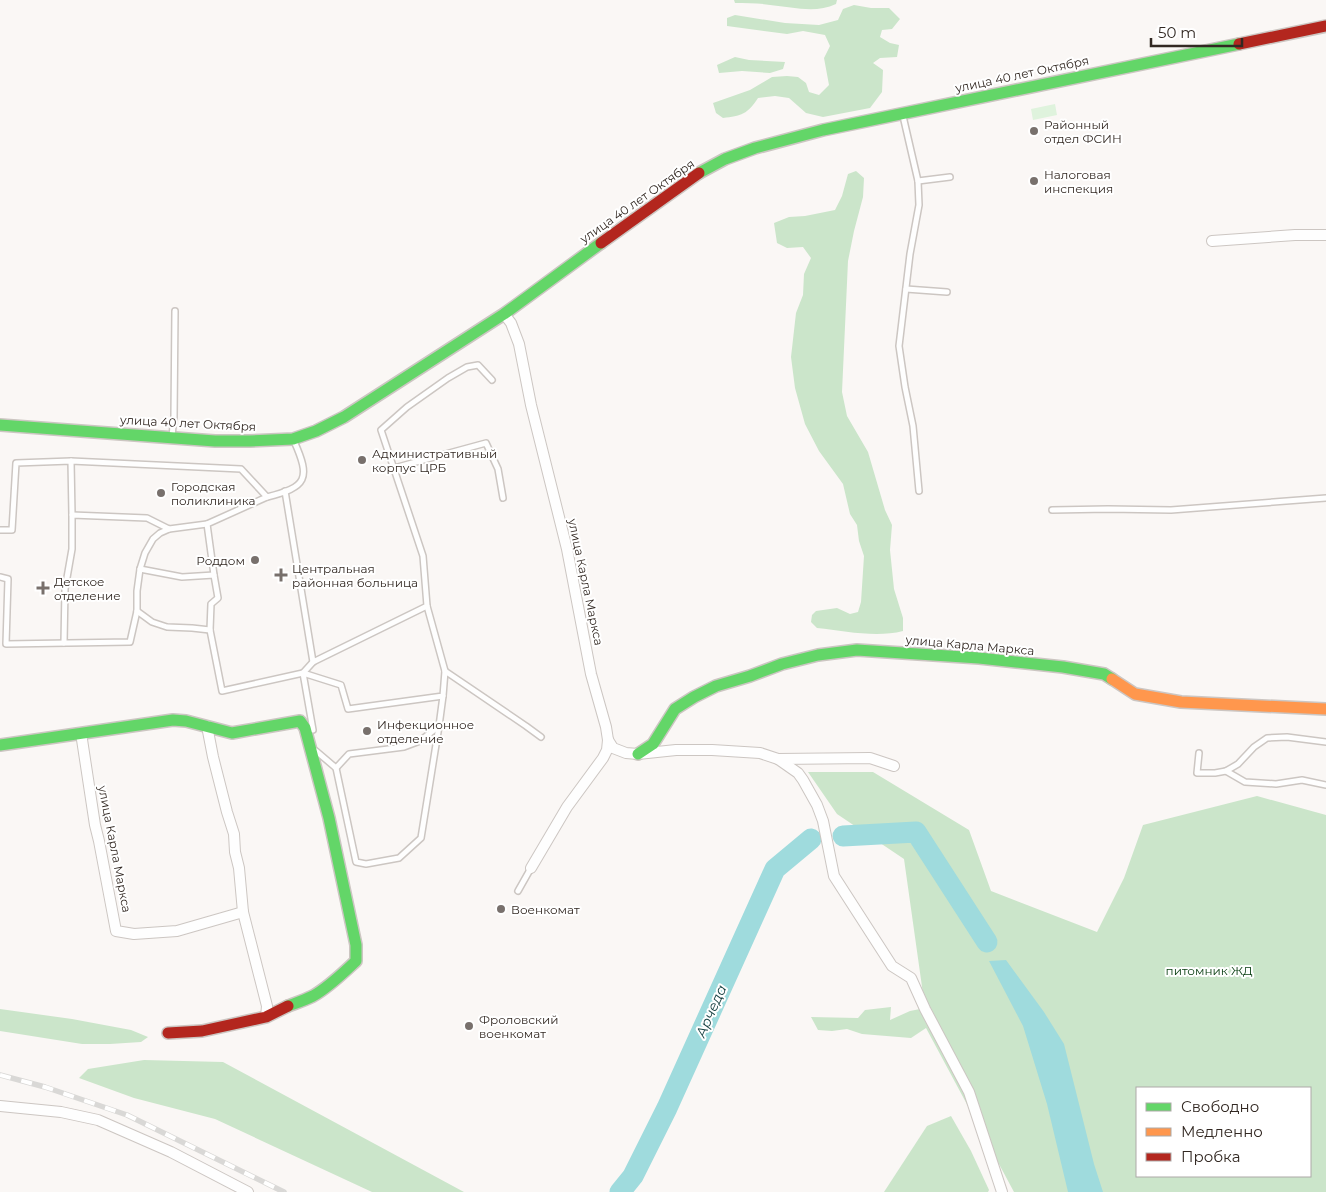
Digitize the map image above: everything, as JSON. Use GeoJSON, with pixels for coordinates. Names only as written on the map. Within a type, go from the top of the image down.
{"type":"FeatureCollection","features":[{"type":"Feature","properties":{"kind":"street","name":"улица 40 лет Октября"},"geometry":{"type":"LineString","coordinates":[[0,425],[215,441],[293,439],[316,431],[344,417],[504,314],[697,174],[711,166],[755,148],[823,130],[902,113],[1326,26]]}},
{"type":"Feature","properties":{"kind":"street"},"geometry":{"type":"LineString","coordinates":[[1212,241],[1295,235],[1326,235]]}},
{"type":"Feature","properties":{"kind":"street","name":"улица Карла Маркса"},"geometry":{"type":"LineString","coordinates":[[504,314],[511,323],[519,344],[531,405],[567,549],[591,674],[608,740]]}},
{"type":"Feature","properties":{"kind":"street","name":"улица Карла Маркса"},"geometry":{"type":"LineString","coordinates":[[638,754],[652,744],[675,709],[716,686],[782,664],[818,655],[857,650],[979,658],[1063,667],[1104,674],[1135,694],[1181,702],[1326,709]]}},
{"type":"Feature","properties":{"kind":"street"},"geometry":{"type":"LineString","coordinates":[[0,745],[173,720],[186,721],[232,733],[300,721],[305,728],[329,818],[356,945],[356,961],[315,995],[274,1011],[266,1017],[202,1031],[168,1033]]}},
{"type":"Feature","properties":{"kind":"street"},"geometry":{"type":"LineString","coordinates":[[207,726],[213,757],[234,834],[243,912],[266,1006],[266,1017]]}},
{"type":"Feature","properties":{"kind":"street","name":"улица Карла Маркса"},"geometry":{"type":"LineString","coordinates":[[81,733],[95,825],[100,841],[116,931],[134,934],[177,931],[243,912]]}},
{"type":"Feature","properties":{"kind":"street"},"geometry":{"type":"LineString","coordinates":[[608,740],[613,748],[626,753],[712,750],[760,753],[778,758],[870,758],[894,766]]}},
{"type":"Feature","properties":{"kind":"street"},"geometry":{"type":"LineString","coordinates":[[531,868],[568,807],[603,758],[607,750],[608,740]]}},
{"type":"Feature","properties":{"kind":"street"},"geometry":{"type":"LineString","coordinates":[[778,758],[798,773],[817,805],[823,821],[834,876],[892,966],[911,978],[925,1009],[969,1092],[1002,1192]]}},
{"type":"Feature","properties":{"kind":"street"},"geometry":{"type":"LineString","coordinates":[[0,1106],[61,1112],[98,1120],[171,1152],[248,1192]]}},
{"type":"Feature","properties":{"kind":"lane"},"geometry":{"type":"LineString","coordinates":[[902,113],[918,181],[919,205],[910,254],[899,346],[913,426],[919,491]]}},
{"type":"Feature","properties":{"kind":"lane"},"geometry":{"type":"LineString","coordinates":[[918,181],[950,177]]}},
{"type":"Feature","properties":{"kind":"lane"},"geometry":{"type":"LineString","coordinates":[[906,290],[947,292]]}},
{"type":"Feature","properties":{"kind":"lane"},"geometry":{"type":"LineString","coordinates":[[171,438],[174,417],[175,311]]}},
{"type":"Feature","properties":{"kind":"lane"},"geometry":{"type":"LineString","coordinates":[[303,673],[316,752],[336,768],[356,862],[366,864],[399,858],[421,838],[439,726],[445,671],[427,606],[423,556],[381,430],[406,407],[467,367],[478,365],[492,380]]}},
{"type":"Feature","properties":{"kind":"lane"},"geometry":{"type":"LineString","coordinates":[[0,577],[8,579],[6,644],[130,642],[137,611],[140,569],[145,553],[153,539],[169,529],[207,524],[267,497],[285,492],[299,484],[304,476],[303,468],[293,439]]}},
{"type":"Feature","properties":{"kind":"lane"},"geometry":{"type":"LineString","coordinates":[[394,468],[486,443],[498,469],[502,498]]}},
{"type":"Feature","properties":{"kind":"lane"},"geometry":{"type":"LineString","coordinates":[[0,530],[12,530],[16,462],[71,461],[241,469],[267,497]]}},
{"type":"Feature","properties":{"kind":"lane"},"geometry":{"type":"LineString","coordinates":[[64,643],[65,589],[72,549],[71,461]]}},
{"type":"Feature","properties":{"kind":"lane"},"geometry":{"type":"LineString","coordinates":[[285,492],[313,662]]}},
{"type":"Feature","properties":{"kind":"lane"},"geometry":{"type":"LineString","coordinates":[[1052,510],[1171,510],[1326,498]]}},
{"type":"Feature","properties":{"kind":"lane"},"geometry":{"type":"LineString","coordinates":[[72,515],[147,518],[169,529]]}},
{"type":"Feature","properties":{"kind":"lane"},"geometry":{"type":"LineString","coordinates":[[207,524],[218,598],[210,604],[210,630],[222,691],[303,673],[341,685],[348,709],[442,696]]}},
{"type":"Feature","properties":{"kind":"lane"},"geometry":{"type":"LineString","coordinates":[[140,569],[182,577],[214,575]]}},
{"type":"Feature","properties":{"kind":"lane"},"geometry":{"type":"LineString","coordinates":[[303,673],[313,662],[427,606]]}},
{"type":"Feature","properties":{"kind":"lane"},"geometry":{"type":"LineString","coordinates":[[137,611],[152,622],[167,627],[210,630]]}},
{"type":"Feature","properties":{"kind":"lane"},"geometry":{"type":"LineString","coordinates":[[445,671],[540,737]]}},
{"type":"Feature","properties":{"kind":"lane"},"geometry":{"type":"LineString","coordinates":[[336,768],[349,754],[404,747],[420,741],[439,726]]}},
{"type":"Feature","properties":{"kind":"lane"},"geometry":{"type":"LineString","coordinates":[[1199,753],[1197,773],[1215,773],[1226,771],[1238,764],[1254,747],[1267,738],[1287,737],[1326,742]]}},
{"type":"Feature","properties":{"kind":"lane"},"geometry":{"type":"LineString","coordinates":[[1226,771],[1246,782],[1276,784],[1302,780],[1326,785]]}},
{"type":"Feature","properties":{"kind":"lane"},"geometry":{"type":"LineString","coordinates":[[518,892],[531,868]]}},
{"type":"Feature","properties":{"kind":"green space"},"geometry":{"type":"Polygon","coordinates":[[[734,0],[837,0],[836,4],[828,7],[812,9],[757,3],[735,3],[734,0]]]}},
{"type":"Feature","properties":{"kind":"green space"},"geometry":{"type":"Polygon","coordinates":[[[854,5],[871,8],[889,8],[900,19],[892,29],[882,30],[880,37],[890,43],[899,45],[897,57],[880,58],[873,63],[883,70],[882,92],[870,108],[823,117],[806,113],[789,98],[775,96],[758,98],[751,108],[739,115],[723,118],[716,113],[713,103],[750,90],[772,77],[798,77],[806,83],[809,92],[819,95],[829,85],[824,58],[830,46],[825,35],[803,31],[787,34],[727,26],[727,18],[735,15],[785,23],[819,25],[838,20],[843,9],[854,5]]]}},
{"type":"Feature","properties":{"kind":"green space"},"geometry":{"type":"Polygon","coordinates":[[[735,57],[749,60],[785,62],[783,69],[770,73],[742,71],[719,73],[717,65],[735,57]]]}},
{"type":"Feature","properties":{"kind":"green space"},"geometry":{"type":"Polygon","coordinates":[[[1055,104],[1057,115],[1033,120],[1031,109],[1055,104]]]}},
{"type":"Feature","properties":{"kind":"green space"},"geometry":{"type":"Polygon","coordinates":[[[856,171],[864,178],[863,197],[848,261],[842,392],[847,416],[868,452],[885,510],[892,525],[890,550],[894,589],[903,618],[903,631],[882,634],[817,628],[811,622],[812,615],[816,611],[837,608],[850,614],[858,612],[861,602],[864,556],[859,541],[857,525],[850,514],[843,484],[819,451],[805,424],[795,388],[791,357],[796,313],[803,295],[804,274],[811,258],[803,247],[787,248],[777,243],[774,223],[789,217],[835,210],[842,196],[848,174],[856,171]]]}},
{"type":"Feature","properties":{"kind":"green space","name":"питомник ЖД"},"geometry":{"type":"Polygon","coordinates":[[[808,772],[873,772],[969,830],[991,891],[1097,932],[1124,878],[1143,825],[1257,796],[1326,815],[1326,1192],[1014,1192],[926,1028],[911,1038],[862,1034],[847,1029],[818,1030],[811,1017],[858,1018],[865,1010],[891,1007],[890,1020],[910,1011],[925,1008],[904,859],[837,814],[808,772]]]}},
{"type":"Feature","properties":{"kind":"green space"},"geometry":{"type":"Polygon","coordinates":[[[0,1009],[72,1019],[131,1030],[148,1037],[141,1042],[82,1044],[0,1031],[0,1009]]]}},
{"type":"Feature","properties":{"kind":"green space"},"geometry":{"type":"Polygon","coordinates":[[[144,1060],[223,1062],[464,1192],[372,1192],[215,1119],[134,1098],[79,1078],[88,1069],[144,1060]]]}},
{"type":"Feature","properties":{"kind":"green space"},"geometry":{"type":"Polygon","coordinates":[[[951,1116],[971,1151],[989,1190],[988,1192],[884,1192],[927,1126],[951,1116]]]}},
{"type":"Feature","properties":{"kind":"water"},"geometry":{"type":"Polygon","coordinates":[[[1006,960],[1044,1012],[1064,1044],[1094,1164],[1103,1192],[1068,1192],[1047,1104],[1023,1026],[989,961],[1006,960]]]}},
{"type":"Feature","properties":{"kind":"water"},"geometry":{"type":"Polygon","coordinates":[[[649,1153],[642,1178],[631,1192],[612,1192],[649,1153]]]}},
{"type":"Feature","properties":{"kind":"waterway","name":"Арчеда"},"geometry":{"type":"LineString","coordinates":[[843,836],[916,832],[987,942]]}},
{"type":"Feature","properties":{"kind":"waterway","name":"Арчеда"},"geometry":{"type":"LineString","coordinates":[[620,1192],[633,1176],[667,1108],[775,869],[811,839]]}},
{"type":"Feature","properties":{"kind":"railway"},"geometry":{"type":"LineString","coordinates":[[0,1075],[45,1087],[127,1115],[284,1192]]}},
{"type":"Feature","properties":{"kind":"traffic: fast"},"geometry":{"type":"LineString","coordinates":[[699,173],[725,159],[755,148],[823,130],[1239,44]]}},
{"type":"Feature","properties":{"kind":"traffic: fast"},"geometry":{"type":"LineString","coordinates":[[0,425],[215,441],[293,439],[316,431],[344,417],[504,314],[601,243]]}},
{"type":"Feature","properties":{"kind":"traffic: fast"},"geometry":{"type":"LineString","coordinates":[[638,754],[653,744],[675,709],[694,697],[716,686],[782,664],[818,655],[857,650],[979,658],[1063,667],[1104,674],[1112,679]]}},
{"type":"Feature","properties":{"kind":"traffic: fast"},"geometry":{"type":"LineString","coordinates":[[0,745],[173,720],[186,721],[232,733],[300,721],[305,728],[329,818],[356,945],[356,961],[336,980],[313,996],[288,1006]]}},
{"type":"Feature","properties":{"kind":"traffic: slow"},"geometry":{"type":"LineString","coordinates":[[1112,679],[1135,694],[1181,702],[1326,709]]}},
{"type":"Feature","properties":{"kind":"traffic: jam"},"geometry":{"type":"LineString","coordinates":[[1239,44],[1326,26]]}},
{"type":"Feature","properties":{"kind":"traffic: jam"},"geometry":{"type":"LineString","coordinates":[[601,243],[699,173]]}},
{"type":"Feature","properties":{"kind":"traffic: jam"},"geometry":{"type":"LineString","coordinates":[[168,1033],[202,1031],[266,1017],[288,1006]]}},
{"type":"Feature","properties":{"kind":"place","name":"Районный отдел ФСИН"},"geometry":{"type":"Point","coordinates":[1034,131]}},
{"type":"Feature","properties":{"kind":"place","name":"Налоговая инспекция"},"geometry":{"type":"Point","coordinates":[1034,181]}},
{"type":"Feature","properties":{"kind":"place","name":"Административный корпус ЦРБ"},"geometry":{"type":"Point","coordinates":[362,460]}},
{"type":"Feature","properties":{"kind":"place","name":"Городская поликлиника"},"geometry":{"type":"Point","coordinates":[161,493]}},
{"type":"Feature","properties":{"kind":"place","name":"Роддом"},"geometry":{"type":"Point","coordinates":[255,560]}},
{"type":"Feature","properties":{"kind":"place","name":"Центральная районная больница"},"geometry":{"type":"Point","coordinates":[281,575]}},
{"type":"Feature","properties":{"kind":"place","name":"Детское отделение"},"geometry":{"type":"Point","coordinates":[43,588]}},
{"type":"Feature","properties":{"kind":"place","name":"Инфекционное отделение"},"geometry":{"type":"Point","coordinates":[367,731]}},
{"type":"Feature","properties":{"kind":"place","name":"Военкомат"},"geometry":{"type":"Point","coordinates":[501,909]}},
{"type":"Feature","properties":{"kind":"place","name":"Фроловский военкомат"},"geometry":{"type":"Point","coordinates":[469,1026]}}]}
